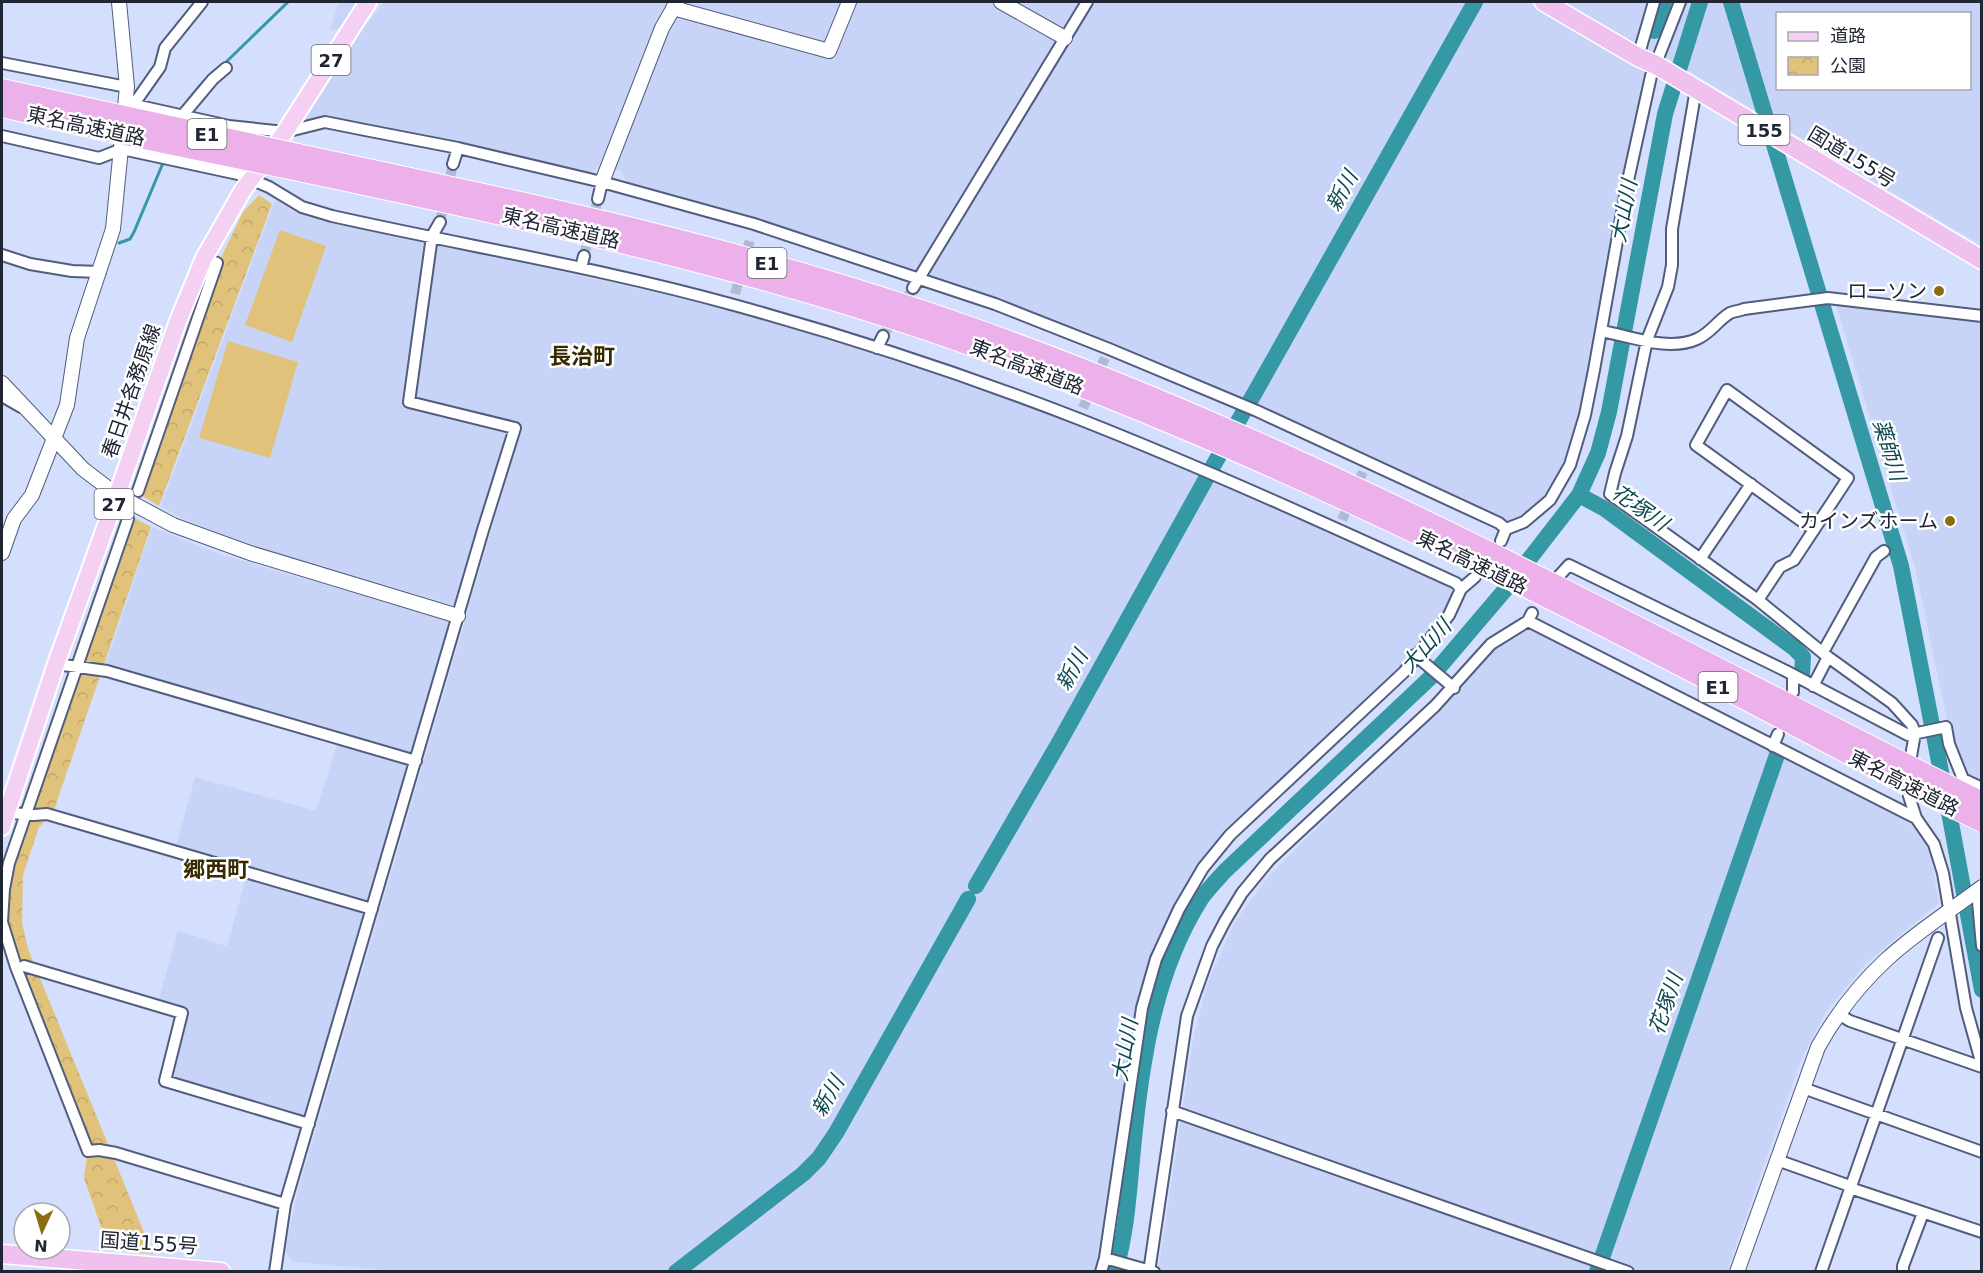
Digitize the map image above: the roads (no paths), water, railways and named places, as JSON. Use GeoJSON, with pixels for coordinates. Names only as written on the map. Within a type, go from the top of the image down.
{"type":"FeatureCollection","features":[{"type":"Feature","properties":{"kind":"highway","name":"国道155号"},"geometry":{"type":"LineString","coordinates":[[1545,2],[1638,57],[1656,65],[1982,260]]}},
{"type":"Feature","properties":{"kind":"highway","name":"東名高速道路"},"geometry":{"type":"LineString","coordinates":[[2,89],[122,121],[557,226],[790,287],[964,343],[1216,434],[1409,530],[1545,582],[1982,802]]}},
{"type":"Feature","properties":{"kind":"highway","name":"東名高速道路"},"geometry":{"type":"LineString","coordinates":[[2,107],[122,121]]}},
{"type":"Feature","properties":{"kind":"highway","name":"東名高速道路"},"geometry":{"type":"LineString","coordinates":[[1545,582],[1903,783],[1982,822]]}},
{"type":"Feature","properties":{"kind":"highway","name":"国道155号"},"geometry":{"type":"LineString","coordinates":[[2,1254],[221,1272]]}},
{"type":"Feature","properties":{"kind":"main road","name":"春日井各務原線"},"geometry":{"type":"LineString","coordinates":[[3,817],[177,321],[204,258],[252,178],[285,132],[368,2]]}},
{"type":"Feature","properties":{"kind":"street"},"geometry":{"type":"LineString","coordinates":[[2,553],[14,519],[32,495],[67,405],[77,338],[113,229],[127,87],[119,2]]}},
{"type":"Feature","properties":{"kind":"street"},"geometry":{"type":"LineString","coordinates":[[2,136],[99,158],[160,67],[165,48],[202,2]]}},
{"type":"Feature","properties":{"kind":"street"},"geometry":{"type":"LineString","coordinates":[[598,199],[602,182],[647,65],[675,4],[829,51],[849,2]]}},
{"type":"Feature","properties":{"kind":"street"},"geometry":{"type":"LineString","coordinates":[[1001,2],[1065,39]]}},
{"type":"Feature","properties":{"kind":"street"},"geometry":{"type":"LineString","coordinates":[[913,288],[1087,2]]}},
{"type":"Feature","properties":{"kind":"street"},"geometry":{"type":"LineString","coordinates":[[1638,57],[1654,2]]}},
{"type":"Feature","properties":{"kind":"street"},"geometry":{"type":"LineString","coordinates":[[1101,1272],[1107,1259],[1142,1008],[1156,959],[1179,909],[1203,868],[1230,835],[1404,672],[1449,615],[1461,589],[1491,561],[1506,529],[1524,522],[1550,500],[1570,465],[1607,332],[1627,185],[1651,76],[1680,2]]}},
{"type":"Feature","properties":{"kind":"street"},"geometry":{"type":"LineString","coordinates":[[2,63],[127,87]]}},
{"type":"Feature","properties":{"kind":"street"},"geometry":{"type":"LineString","coordinates":[[182,116],[213,79],[226,68]]}},
{"type":"Feature","properties":{"kind":"street"},"geometry":{"type":"LineString","coordinates":[[1696,89],[1672,229],[1668,287],[1645,340],[1628,436],[1610,494],[1758,600],[1825,654],[1892,703],[1919,732]]}},
{"type":"Feature","properties":{"kind":"street"},"geometry":{"type":"LineString","coordinates":[[122,121],[182,116],[229,126],[285,132],[325,122],[458,148],[602,182],[754,224],[995,304],[1107,354],[1257,411],[1365,466],[1499,523],[1506,529]]}},
{"type":"Feature","properties":{"kind":"street"},"geometry":{"type":"LineString","coordinates":[[122,121],[252,178],[302,207],[332,216],[733,299],[1081,414],[1340,524],[1456,584],[1461,589]]}},
{"type":"Feature","properties":{"kind":"street"},"geometry":{"type":"LineString","coordinates":[[453,164],[458,148]]}},
{"type":"Feature","properties":{"kind":"street"},"geometry":{"type":"LineString","coordinates":[[275,1272],[285,1204],[515,428],[409,402],[432,236],[440,222]]}},
{"type":"Feature","properties":{"kind":"street"},"geometry":{"type":"LineString","coordinates":[[751,236],[754,224]]}},
{"type":"Feature","properties":{"kind":"street"},"geometry":{"type":"LineString","coordinates":[[2,255],[30,264],[72,271],[100,272]]}},
{"type":"Feature","properties":{"kind":"street"},"geometry":{"type":"LineString","coordinates":[[581,268],[584,256]]}},
{"type":"Feature","properties":{"kind":"street"},"geometry":{"type":"LineString","coordinates":[[138,490],[217,263],[204,258]]}},
{"type":"Feature","properties":{"kind":"street"},"geometry":{"type":"LineString","coordinates":[[1607,332],[1678,344],[1697,339],[1712,331],[1731,313],[1744,309],[1828,298],[1982,316]]}},
{"type":"Feature","properties":{"kind":"street"},"geometry":{"type":"LineString","coordinates":[[877,348],[883,336]]}},
{"type":"Feature","properties":{"kind":"street"},"geometry":{"type":"LineString","coordinates":[[2,383],[83,469],[117,495],[173,525],[250,553],[458,616]]}},
{"type":"Feature","properties":{"kind":"street"},"geometry":{"type":"LineString","coordinates":[[1758,600],[1780,567],[1794,560],[1815,530],[1848,478],[1727,390],[1696,445],[1815,530]]}},
{"type":"Feature","properties":{"kind":"street"},"geometry":{"type":"LineString","coordinates":[[2,396],[26,411]]}},
{"type":"Feature","properties":{"kind":"street"},"geometry":{"type":"LineString","coordinates":[[1701,559],[1751,484]]}},
{"type":"Feature","properties":{"kind":"street"},"geometry":{"type":"LineString","coordinates":[[128,519],[9,863],[4,889],[2,922],[16,967],[88,1151],[116,1153],[285,1204]]}},
{"type":"Feature","properties":{"kind":"street"},"geometry":{"type":"LineString","coordinates":[[1813,686],[1825,654],[1876,557],[1884,551]]}},
{"type":"Feature","properties":{"kind":"street"},"geometry":{"type":"LineString","coordinates":[[1545,582],[1569,565],[1908,735],[1946,727],[1949,744],[1963,779],[1982,788]]}},
{"type":"Feature","properties":{"kind":"street"},"geometry":{"type":"LineString","coordinates":[[1107,1259],[1149,1270],[1187,1016],[1212,946],[1242,893],[1270,859],[1452,686],[1491,644],[1530,617],[1773,746],[1916,818]]}},
{"type":"Feature","properties":{"kind":"street"},"geometry":{"type":"LineString","coordinates":[[1417,657],[1452,686]]}},
{"type":"Feature","properties":{"kind":"street"},"geometry":{"type":"LineString","coordinates":[[56,664],[106,670],[416,761]]}},
{"type":"Feature","properties":{"kind":"street"},"geometry":{"type":"LineString","coordinates":[[1793,676],[1793,692]]}},
{"type":"Feature","properties":{"kind":"street"},"geometry":{"type":"LineString","coordinates":[[1919,732],[1908,774],[1909,796],[1916,818],[1934,844],[1943,873],[1952,909],[1966,1008],[1982,1066]]}},
{"type":"Feature","properties":{"kind":"street"},"geometry":{"type":"LineString","coordinates":[[1773,746],[1778,734]]}},
{"type":"Feature","properties":{"kind":"street"},"geometry":{"type":"LineString","coordinates":[[3,817],[47,814],[372,909]]}},
{"type":"Feature","properties":{"kind":"street"},"geometry":{"type":"LineString","coordinates":[[1737,1272],[1818,1047],[1838,1014],[1857,989],[1887,959],[1952,909],[1979,897],[1982,946]]}},
{"type":"Feature","properties":{"kind":"street"},"geometry":{"type":"LineString","coordinates":[[1821,1272],[1938,938]]}},
{"type":"Feature","properties":{"kind":"street"},"geometry":{"type":"LineString","coordinates":[[24,966],[182,1013],[165,1082],[309,1124]]}},
{"type":"Feature","properties":{"kind":"street"},"geometry":{"type":"LineString","coordinates":[[1838,1014],[1850,1021],[1982,1066]]}},
{"type":"Feature","properties":{"kind":"street"},"geometry":{"type":"LineString","coordinates":[[1803,1088],[1982,1152]]}},
{"type":"Feature","properties":{"kind":"street"},"geometry":{"type":"LineString","coordinates":[[1172,1111],[1628,1272]]}},
{"type":"Feature","properties":{"kind":"street"},"geometry":{"type":"LineString","coordinates":[[1778,1160],[1982,1232]]}},
{"type":"Feature","properties":{"kind":"street"},"geometry":{"type":"LineString","coordinates":[[1903,1272],[1923,1213]]}},
{"type":"Feature","properties":{"kind":"waterway"},"geometry":{"type":"LineString","coordinates":[[223,65],[288,2]]}},
{"type":"Feature","properties":{"kind":"waterway","name":"新川"},"geometry":{"type":"LineString","coordinates":[[1249,403],[1475,2]]}},
{"type":"Feature","properties":{"kind":"waterway"},"geometry":{"type":"LineString","coordinates":[[1654,31],[1664,2]]}},
{"type":"Feature","properties":{"kind":"waterway","name":"大山川"},"geometry":{"type":"LineString","coordinates":[[1115,1272],[1125,1226],[1140,1084],[1152,1020],[1172,957],[1201,899],[1225,871],[1430,678],[1510,584],[1579,495],[1598,453],[1609,412],[1665,114],[1700,2]]}},
{"type":"Feature","properties":{"kind":"waterway","name":"薬師川"},"geometry":{"type":"LineString","coordinates":[[1731,2],[1901,566],[1982,990]]}},
{"type":"Feature","properties":{"kind":"waterway"},"geometry":{"type":"LineString","coordinates":[[189,99],[204,81]]}},
{"type":"Feature","properties":{"kind":"waterway"},"geometry":{"type":"LineString","coordinates":[[119,243],[130,239],[134,232],[163,163]]}},
{"type":"Feature","properties":{"kind":"waterway","name":"新川"},"geometry":{"type":"LineString","coordinates":[[1212,468],[1244,411]]}},
{"type":"Feature","properties":{"kind":"waterway","name":"新川"},"geometry":{"type":"LineString","coordinates":[[976,886],[1060,741],[1207,477]]}},
{"type":"Feature","properties":{"kind":"waterway","name":"花塚川"},"geometry":{"type":"LineString","coordinates":[[1579,495],[1605,509],[1794,648],[1803,657],[1802,675]]}},
{"type":"Feature","properties":{"kind":"waterway","name":"花塚川"},"geometry":{"type":"LineString","coordinates":[[1597,1272],[1778,752]]}},
{"type":"Feature","properties":{"kind":"waterway","name":"新川"},"geometry":{"type":"LineString","coordinates":[[676,1272],[803,1174],[819,1158],[836,1133],[968,899]]}},
{"type":"Feature","properties":{"kind":"tunnel"},"geometry":{"type":"LineString","coordinates":[[440,222],[453,164]]}},
{"type":"Feature","properties":{"kind":"tunnel"},"geometry":{"type":"LineString","coordinates":[[584,256],[598,199]]}},
{"type":"Feature","properties":{"kind":"tunnel"},"geometry":{"type":"LineString","coordinates":[[735,294],[751,236]]}},
{"type":"Feature","properties":{"kind":"tunnel"},"geometry":{"type":"LineString","coordinates":[[883,336],[913,288]]}},
{"type":"Feature","properties":{"kind":"tunnel"},"geometry":{"type":"LineString","coordinates":[[1083,408],[1105,358]]}},
{"type":"Feature","properties":{"kind":"tunnel"},"geometry":{"type":"LineString","coordinates":[[1342,520],[1363,472]]}},
{"type":"Feature","properties":{"kind":"tunnel"},"geometry":{"type":"LineString","coordinates":[[128,519],[138,491]]}},
{"type":"Feature","properties":{"kind":"place","name":"ローソン"},"geometry":{"type":"Point","coordinates":[1939,291]}},
{"type":"Feature","properties":{"kind":"place","name":"カインズホーム"},"geometry":{"type":"Point","coordinates":[1950,521]}},
{"type":"Feature","properties":{"kind":"district","name":"長治町"},"geometry":{"type":"Point","coordinates":[582,356]}},
{"type":"Feature","properties":{"kind":"district","name":"郷西町"},"geometry":{"type":"Point","coordinates":[216,869]}}]}
